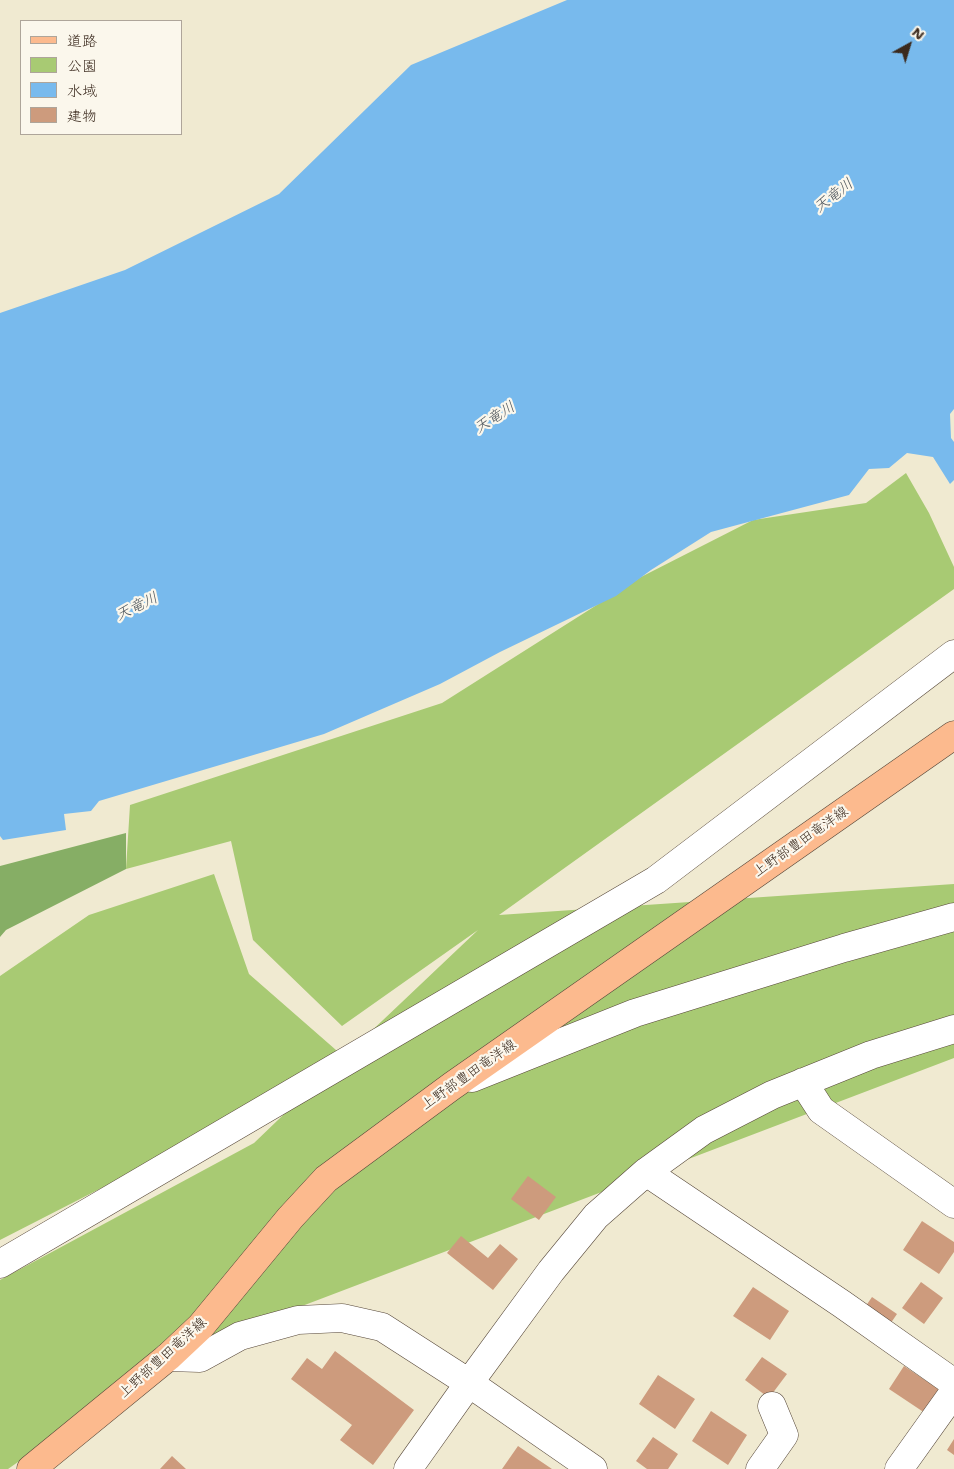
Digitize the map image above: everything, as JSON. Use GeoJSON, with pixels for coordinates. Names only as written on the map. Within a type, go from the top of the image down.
{"type":"FeatureCollection","features":[{"type":"Feature","properties":{"kind":"main road","name":"上野部豊田竜洋線"},"geometry":{"type":"LineString","coordinates":[[31,1469],[168,1357],[201,1326],[290,1218],[326,1179],[452,1086],[954,735]]}},
{"type":"Feature","properties":{"kind":"street"},"geometry":{"type":"LineString","coordinates":[[0,1264],[656,880],[954,654]]}},
{"type":"Feature","properties":{"kind":"street"},"geometry":{"type":"LineString","coordinates":[[452,1086],[635,1013],[954,917]]}},
{"type":"Feature","properties":{"kind":"street"},"geometry":{"type":"LineString","coordinates":[[408,1469],[550,1271],[596,1216],[646,1172],[704,1130],[772,1095],[871,1055],[954,1029]]}},
{"type":"Feature","properties":{"kind":"street"},"geometry":{"type":"LineString","coordinates":[[803,1082],[821,1110],[954,1204]]}},
{"type":"Feature","properties":{"kind":"street"},"geometry":{"type":"LineString","coordinates":[[646,1172],[954,1382]]}},
{"type":"Feature","properties":{"kind":"street"},"geometry":{"type":"LineString","coordinates":[[168,1357],[200,1358],[240,1336],[298,1320],[342,1318],[382,1327],[469,1382],[593,1469]]}},
{"type":"Feature","properties":{"kind":"street"},"geometry":{"type":"LineString","coordinates":[[899,1469],[954,1392]]}},
{"type":"Feature","properties":{"kind":"street"},"geometry":{"type":"LineString","coordinates":[[760,1469],[784,1435],[772,1406]]}},
{"type":"Feature","properties":{"kind":"green space"},"geometry":{"type":"Polygon","coordinates":[[[906,473],[929,513],[954,567],[954,589],[499,915],[954,884],[954,1058],[168,1357],[8,1469],[0,1469],[0,1280],[254,1143],[328,1072],[0,1240],[0,976],[89,915],[214,874],[249,974],[344,1057],[478,930],[342,1026],[253,940],[231,841],[126,869],[130,805],[442,703],[641,577],[753,520],[866,503],[906,473]]]}},
{"type":"Feature","properties":{"kind":"green space"},"geometry":{"type":"Polygon","coordinates":[[[126,833],[126,869],[6,930],[0,937],[0,866],[126,833]]]}},
{"type":"Feature","properties":{"kind":"water","name":"天竜川"},"geometry":{"type":"Polygon","coordinates":[[[567,0],[954,0],[954,409],[950,414],[951,438],[954,442],[954,480],[950,484],[933,457],[907,453],[889,468],[869,469],[849,495],[711,532],[651,570],[616,596],[500,652],[440,684],[324,734],[99,801],[91,811],[64,814],[66,830],[3,840],[0,836],[0,313],[125,270],[279,194],[411,65],[567,0]]]}},
{"type":"Feature","properties":{"kind":"building"},"geometry":{"type":"Polygon","coordinates":[[[528,1176],[556,1197],[539,1220],[511,1199],[528,1176]]]}},
{"type":"Feature","properties":{"kind":"building"},"geometry":{"type":"Polygon","coordinates":[[[922,1221],[954,1242],[954,1252],[939,1274],[903,1250],[922,1221]]]}},
{"type":"Feature","properties":{"kind":"building"},"geometry":{"type":"Polygon","coordinates":[[[461,1236],[488,1258],[500,1244],[518,1259],[493,1290],[447,1253],[461,1236]]]}},
{"type":"Feature","properties":{"kind":"building"},"geometry":{"type":"Polygon","coordinates":[[[921,1282],[943,1298],[924,1324],[902,1308],[921,1282]]]}},
{"type":"Feature","properties":{"kind":"building"},"geometry":{"type":"Polygon","coordinates":[[[753,1287],[789,1311],[770,1340],[733,1316],[753,1287]]]}},
{"type":"Feature","properties":{"kind":"building"},"geometry":{"type":"Polygon","coordinates":[[[872,1297],[897,1314],[886,1330],[861,1313],[872,1297]]]}},
{"type":"Feature","properties":{"kind":"building"},"geometry":{"type":"Polygon","coordinates":[[[335,1351],[414,1410],[373,1465],[340,1440],[352,1425],[291,1379],[307,1358],[322,1369],[335,1351]]]}},
{"type":"Feature","properties":{"kind":"building"},"geometry":{"type":"Polygon","coordinates":[[[762,1357],[787,1374],[769,1398],[745,1380],[762,1357]]]}},
{"type":"Feature","properties":{"kind":"building"},"geometry":{"type":"Polygon","coordinates":[[[904,1366],[943,1392],[928,1415],[889,1389],[904,1366]]]}},
{"type":"Feature","properties":{"kind":"building"},"geometry":{"type":"Polygon","coordinates":[[[658,1375],[695,1399],[675,1429],[639,1404],[658,1375]]]}},
{"type":"Feature","properties":{"kind":"building"},"geometry":{"type":"Polygon","coordinates":[[[711,1411],[747,1435],[728,1465],[692,1441],[711,1411]]]}},
{"type":"Feature","properties":{"kind":"building"},"geometry":{"type":"Polygon","coordinates":[[[653,1437],[678,1454],[668,1469],[647,1469],[636,1461],[653,1437]]]}},
{"type":"Feature","properties":{"kind":"building"},"geometry":{"type":"Polygon","coordinates":[[[954,1439],[954,1455],[947,1450],[954,1439]]]}},
{"type":"Feature","properties":{"kind":"building"},"geometry":{"type":"Polygon","coordinates":[[[518,1446],[552,1469],[502,1469],[518,1446]]]}},
{"type":"Feature","properties":{"kind":"building"},"geometry":{"type":"Polygon","coordinates":[[[172,1456],[186,1469],[160,1469],[172,1456]]]}}]}
